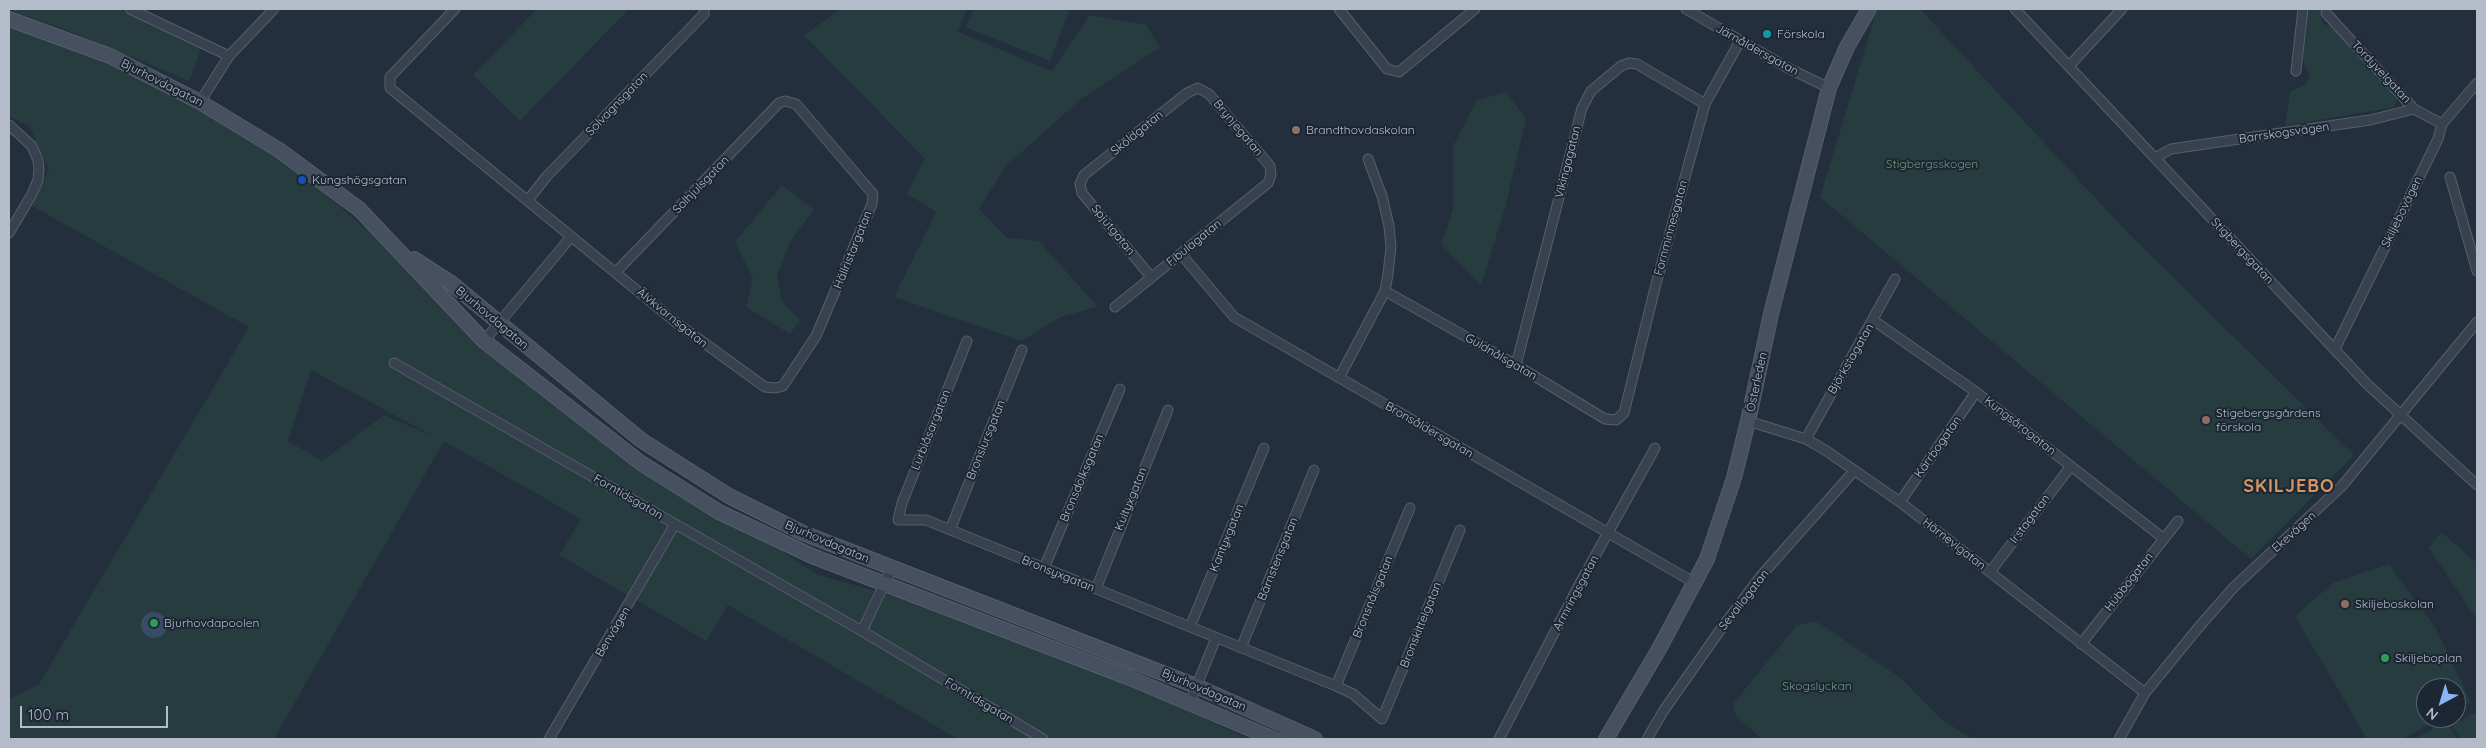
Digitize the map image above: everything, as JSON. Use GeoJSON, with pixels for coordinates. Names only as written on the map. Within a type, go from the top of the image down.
{"type":"FeatureCollection","features":[{"type":"Feature","properties":{"kind":"main road","name":"Österleden"},"geometry":{"type":"LineString","coordinates":[[1606,739],[1660,649],[1706,559],[1734,478],[1770,314],[1829,88],[1847,47],[1869,9]]}},
{"type":"Feature","properties":{"kind":"main road","name":"Bjurhovdagatan"},"geometry":{"type":"LineString","coordinates":[[9,19],[110,56],[200,102],[279,150],[359,209],[484,340],[641,463],[680,489],[766,536],[884,584],[1190,702],[1274,739]]}},
{"type":"Feature","properties":{"kind":"main road","name":"Bjurhovdagatan"},"geometry":{"type":"LineString","coordinates":[[395,246],[451,283],[617,422],[662,455],[707,484],[784,525],[1196,686],[1288,734],[1314,739]]}},
{"type":"Feature","properties":{"kind":"street"},"geometry":{"type":"LineString","coordinates":[[130,9],[229,56]]}},
{"type":"Feature","properties":{"kind":"street"},"geometry":{"type":"LineString","coordinates":[[200,102],[229,56],[274,9]]}},
{"type":"Feature","properties":{"kind":"street","name":"Älvkvarnsgatan"},"geometry":{"type":"LineString","coordinates":[[455,9],[390,77],[389,85],[678,324],[765,387],[779,387]]}},
{"type":"Feature","properties":{"kind":"street","name":"Solvagnsgatan"},"geometry":{"type":"LineString","coordinates":[[528,200],[548,176],[704,14],[704,9]]}},
{"type":"Feature","properties":{"kind":"street"},"geometry":{"type":"LineString","coordinates":[[1339,9],[1387,69],[1397,72],[1408,66],[1475,9]]}},
{"type":"Feature","properties":{"kind":"street","name":"Järnåldersgatan"},"geometry":{"type":"LineString","coordinates":[[1686,9],[1740,41],[1829,88]]}},
{"type":"Feature","properties":{"kind":"street","name":"Stigbergsgatan"},"geometry":{"type":"LineString","coordinates":[[2015,9],[2400,416],[2477,485]]}},
{"type":"Feature","properties":{"kind":"street"},"geometry":{"type":"LineString","coordinates":[[2069,66],[2122,9]]}},
{"type":"Feature","properties":{"kind":"street"},"geometry":{"type":"LineString","coordinates":[[2296,71],[2303,9]]}},
{"type":"Feature","properties":{"kind":"street","name":"Tordyvelgatan"},"geometry":{"type":"LineString","coordinates":[[2326,13],[2414,109],[2442,124]]}},
{"type":"Feature","properties":{"kind":"street","name":"Fornminnesgatan"},"geometry":{"type":"LineString","coordinates":[[1617,419],[1624,413],[1656,284],[1705,104],[1740,41]]}},
{"type":"Feature","properties":{"kind":"street","name":"Vikingagatan"},"geometry":{"type":"LineString","coordinates":[[1516,365],[1582,108],[1591,91],[1621,66],[1629,63],[1637,64],[1705,104]]}},
{"type":"Feature","properties":{"kind":"street","name":"Skiljebovägen"},"geometry":{"type":"LineString","coordinates":[[2335,348],[2438,139],[2442,124],[2477,83]]}},
{"type":"Feature","properties":{"kind":"street","name":"Brynjegatan"},"geometry":{"type":"LineString","coordinates":[[1196,88],[1209,94],[1270,166],[1270,176]]}},
{"type":"Feature","properties":{"kind":"street","name":"Sköldgatan"},"geometry":{"type":"LineString","coordinates":[[1081,181],[1084,175],[1187,92],[1196,88]]}},
{"type":"Feature","properties":{"kind":"street","name":"Solhjulsgatan"},"geometry":{"type":"LineString","coordinates":[[616,272],[779,103],[787,101]]}},
{"type":"Feature","properties":{"kind":"street","name":"Hällristargatan"},"geometry":{"type":"LineString","coordinates":[[779,387],[783,386],[826,318],[873,199],[873,194],[796,104],[787,101]]}},
{"type":"Feature","properties":{"kind":"street","name":"Barrskogsvägen"},"geometry":{"type":"LineString","coordinates":[[2155,158],[2171,149],[2370,120],[2414,109]]}},
{"type":"Feature","properties":{"kind":"street"},"geometry":{"type":"LineString","coordinates":[[9,125],[32,146],[38,160],[38,173],[32,194],[9,232]]}},
{"type":"Feature","properties":{"kind":"street"},"geometry":{"type":"LineString","coordinates":[[1339,378],[1385,291],[1390,247],[1389,226],[1382,196],[1368,158]]}},
{"type":"Feature","properties":{"kind":"street","name":"Fibulagatan"},"geometry":{"type":"LineString","coordinates":[[1115,307],[1268,184],[1270,176]]}},
{"type":"Feature","properties":{"kind":"street"},"geometry":{"type":"LineString","coordinates":[[2450,177],[2477,271]]}},
{"type":"Feature","properties":{"kind":"street","name":"Spjutgatan"},"geometry":{"type":"LineString","coordinates":[[1081,181],[1082,193],[1151,277]]}},
{"type":"Feature","properties":{"kind":"street"},"geometry":{"type":"LineString","coordinates":[[484,340],[571,236]]}},
{"type":"Feature","properties":{"kind":"street","name":"Bronsåldersgatan"},"geometry":{"type":"LineString","coordinates":[[1181,254],[1234,317],[1695,583]]}},
{"type":"Feature","properties":{"kind":"street","name":"Björkstagatan"},"geometry":{"type":"LineString","coordinates":[[1806,439],[1896,280]]}},
{"type":"Feature","properties":{"kind":"street","name":"Guldnålsgatan"},"geometry":{"type":"LineString","coordinates":[[1385,291],[1516,365],[1605,419],[1617,419]]}},
{"type":"Feature","properties":{"kind":"street","name":"Kungsåragatan"},"geometry":{"type":"LineString","coordinates":[[1873,320],[1976,392],[2163,538]]}},
{"type":"Feature","properties":{"kind":"street","name":"Ekevägen"},"geometry":{"type":"LineString","coordinates":[[2119,739],[2145,693],[2198,628],[2234,588],[2342,486],[2477,322]]}},
{"type":"Feature","properties":{"kind":"street","name":"Lurblåsargatan"},"geometry":{"type":"LineString","coordinates":[[898,520],[905,494],[967,341]]}},
{"type":"Feature","properties":{"kind":"street","name":"Bronslursgatan"},"geometry":{"type":"LineString","coordinates":[[950,530],[1022,350]]}},
{"type":"Feature","properties":{"kind":"street","name":"Forntidsgatan"},"geometry":{"type":"LineString","coordinates":[[394,363],[862,631],[1043,739]]}},
{"type":"Feature","properties":{"kind":"street","name":"Bronsdolksgatan"},"geometry":{"type":"LineString","coordinates":[[1044,568],[1120,389]]}},
{"type":"Feature","properties":{"kind":"street","name":"Kärrbogatan"},"geometry":{"type":"LineString","coordinates":[[1900,502],[1976,392]]}},
{"type":"Feature","properties":{"kind":"street","name":"Kultyxgatan"},"geometry":{"type":"LineString","coordinates":[[1096,589],[1168,410]]}},
{"type":"Feature","properties":{"kind":"street","name":"Härnevigatan"},"geometry":{"type":"LineString","coordinates":[[1748,421],[1806,439],[1900,502],[2145,693]]}},
{"type":"Feature","properties":{"kind":"street","name":"Kantyxgatan"},"geometry":{"type":"LineString","coordinates":[[1190,627],[1264,448]]}},
{"type":"Feature","properties":{"kind":"street","name":"Armringsgatan"},"geometry":{"type":"LineString","coordinates":[[1499,739],[1579,585],[1655,448]]}},
{"type":"Feature","properties":{"kind":"street","name":"Irstagatan"},"geometry":{"type":"LineString","coordinates":[[1990,572],[2071,466]]}},
{"type":"Feature","properties":{"kind":"street","name":"Bärnstensgatan"},"geometry":{"type":"LineString","coordinates":[[1241,648],[1314,470]]}},
{"type":"Feature","properties":{"kind":"street","name":"Sevallagatan"},"geometry":{"type":"LineString","coordinates":[[1647,739],[1661,715],[1723,626],[1760,577],[1854,471]]}},
{"type":"Feature","properties":{"kind":"street","name":"Bronsnålsgatan"},"geometry":{"type":"LineString","coordinates":[[1336,686],[1410,508]]}},
{"type":"Feature","properties":{"kind":"street","name":"Bronsyxgatan"},"geometry":{"type":"LineString","coordinates":[[898,520],[926,520],[1336,686],[1353,694],[1382,719]]}},
{"type":"Feature","properties":{"kind":"street","name":"Hubbogatan"},"geometry":{"type":"LineString","coordinates":[[2081,644],[2178,521]]}},
{"type":"Feature","properties":{"kind":"street","name":"Benvägen"},"geometry":{"type":"LineString","coordinates":[[549,739],[675,524]]}},
{"type":"Feature","properties":{"kind":"street","name":"Bronskittelgatan"},"geometry":{"type":"LineString","coordinates":[[1382,719],[1460,530]]}},
{"type":"Feature","properties":{"kind":"street"},"geometry":{"type":"LineString","coordinates":[[862,631],[892,568]]}},
{"type":"Feature","properties":{"kind":"street"},"geometry":{"type":"LineString","coordinates":[[1190,702],[1216,638]]}},
{"type":"Feature","properties":{"kind":"green space"},"geometry":{"type":"Polygon","coordinates":[[[120,9],[201,49],[189,81],[69,31],[9,10],[120,9]]]}},
{"type":"Feature","properties":{"kind":"green space"},"geometry":{"type":"Polygon","coordinates":[[[537,9],[629,9],[520,121],[473,75],[537,9]]]}},
{"type":"Feature","properties":{"kind":"green space"},"geometry":{"type":"Polygon","coordinates":[[[841,9],[967,9],[958,32],[1052,71],[1090,15],[1146,25],[1160,47],[1080,100],[1005,167],[979,209],[1007,238],[1039,241],[1098,307],[1060,317],[1022,341],[894,297],[936,212],[907,194],[925,159],[804,35],[841,9]]]}},
{"type":"Feature","properties":{"kind":"green space"},"geometry":{"type":"Polygon","coordinates":[[[973,9],[1064,9],[1069,11],[1050,61],[966,27],[973,9]]]}},
{"type":"Feature","properties":{"kind":"green space","name":"Stigbergsskogen"},"geometry":{"type":"Polygon","coordinates":[[[1880,9],[1920,9],[2127,232],[2354,455],[2251,559],[1820,197],[1876,13],[1880,9]]]}},
{"type":"Feature","properties":{"kind":"green space"},"geometry":{"type":"Polygon","coordinates":[[[2309,9],[2321,9],[2323,11],[2320,15],[2324,25],[2335,25],[2398,97],[2394,107],[2285,126],[2290,92],[2306,84],[2310,77],[2303,61],[2309,9]]]}},
{"type":"Feature","properties":{"kind":"green space"},"geometry":{"type":"Polygon","coordinates":[[[9,27],[97,56],[201,110],[295,166],[387,249],[483,342],[706,512],[780,550],[818,575],[912,601],[1162,699],[1249,739],[958,739],[728,605],[706,641],[559,555],[581,519],[444,441],[274,739],[9,739],[9,699],[39,684],[249,327],[32,206],[49,169],[29,126],[9,116],[9,27]],[[311,370],[288,441],[322,461],[384,415],[435,437],[311,370]]]}},
{"type":"Feature","properties":{"kind":"green space"},"geometry":{"type":"Polygon","coordinates":[[[1506,92],[1526,119],[1505,208],[1481,285],[1441,244],[1453,210],[1453,146],[1477,100],[1506,92]]]}},
{"type":"Feature","properties":{"kind":"green space"},"geometry":{"type":"Polygon","coordinates":[[[782,185],[814,209],[790,242],[777,275],[782,302],[800,320],[790,334],[746,307],[753,278],[735,242],[782,185]]]}},
{"type":"Feature","properties":{"kind":"green space"},"geometry":{"type":"Polygon","coordinates":[[[2441,532],[2477,563],[2477,620],[2429,548],[2441,532]]]}},
{"type":"Feature","properties":{"kind":"green space","name":"Skiljeboplan"},"geometry":{"type":"Polygon","coordinates":[[[2389,564],[2436,629],[2459,678],[2416,678],[2416,728],[2423,728],[2403,739],[2367,739],[2295,616],[2333,583],[2389,564]]]}},
{"type":"Feature","properties":{"kind":"green space","name":"Skogslyckan"},"geometry":{"type":"Polygon","coordinates":[[[1810,622],[1819,623],[1902,679],[1941,719],[1973,739],[1762,739],[1736,716],[1733,704],[1796,626],[1810,622]]]}},
{"type":"Feature","properties":{"kind":"green space","name":"Skiljeboplan"},"geometry":{"type":"Polygon","coordinates":[[[2466,692],[2471,702],[2466,705],[2466,692]]]}},
{"type":"Feature","properties":{"kind":"green space"},"geometry":{"type":"Polygon","coordinates":[[[2477,712],[2477,739],[2460,739],[2454,728],[2466,728],[2466,718],[2477,712]]]}},
{"type":"Feature","properties":{"kind":"green space"},"geometry":{"type":"Polygon","coordinates":[[[2434,728],[2450,728],[2456,739],[2414,739],[2434,728]]]}},
{"type":"Feature","properties":{"kind":"water","name":"Bjurhovdapoolen"},"geometry":{"type":"Polygon","coordinates":[[[154,612],[163,616],[167,625],[163,634],[154,638],[145,634],[141,625],[145,616],[154,612]]]}},
{"type":"Feature","properties":{"kind":"place","name":"Förskola"},"geometry":{"type":"Point","coordinates":[1767,34]}},
{"type":"Feature","properties":{"kind":"place","name":"Brandthovdaskolan"},"geometry":{"type":"Point","coordinates":[1296,130]}},
{"type":"Feature","properties":{"kind":"place","name":"Kungshögsgatan"},"geometry":{"type":"Point","coordinates":[302,180]}},
{"type":"Feature","properties":{"kind":"place","name":"Stigebergsgårdens förskola"},"geometry":{"type":"Point","coordinates":[2206,420]}},
{"type":"Feature","properties":{"kind":"place","name":"Skiljeboskolan"},"geometry":{"type":"Point","coordinates":[2345,604]}},
{"type":"Feature","properties":{"kind":"place","name":"Bjurhovdapoolen"},"geometry":{"type":"Point","coordinates":[154,623]}},
{"type":"Feature","properties":{"kind":"place","name":"Skiljeboplan"},"geometry":{"type":"Point","coordinates":[2385,658]}},
{"type":"Feature","properties":{"kind":"district","name":"SKILJEBO"},"geometry":{"type":"Point","coordinates":[2289,487]}}]}
